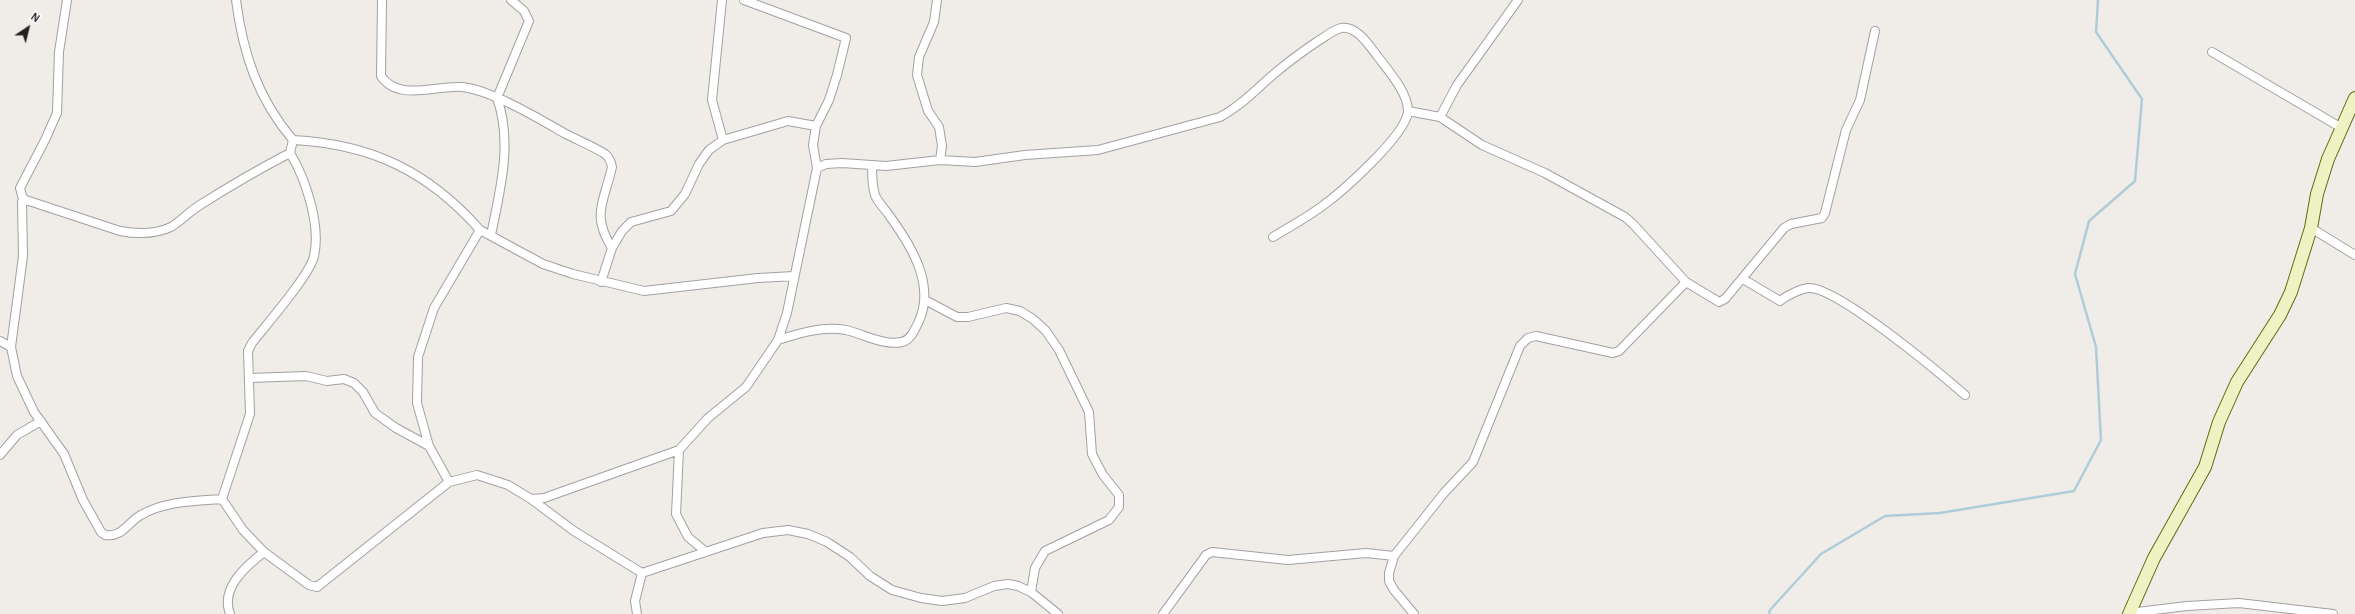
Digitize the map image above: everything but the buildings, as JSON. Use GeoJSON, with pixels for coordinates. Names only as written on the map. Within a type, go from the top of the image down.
{"type":"FeatureCollection","features":[{"type":"Feature","properties":{"kind":"street"},"geometry":{"type":"LineString","coordinates":[[67,0],[59,52],[57,113],[20,188],[23,199],[23,256],[11,347],[17,376],[34,412],[64,454],[83,500],[101,532],[105,536],[119,534],[140,515],[170,503],[222,499]]}},
{"type":"Feature","properties":{"kind":"street"},"geometry":{"type":"LineString","coordinates":[[236,0],[240,32],[254,77],[274,118],[293,140],[326,142],[356,148],[388,160],[419,176],[458,205],[480,230],[543,264],[602,282],[644,291],[758,278],[794,276]]}},
{"type":"Feature","properties":{"kind":"street"},"geometry":{"type":"LineString","coordinates":[[382,0],[382,76],[386,83],[395,88],[408,90],[462,88],[497,98],[606,154],[612,167],[600,214],[600,224],[603,234],[612,248]]}},
{"type":"Feature","properties":{"kind":"street"},"geometry":{"type":"LineString","coordinates":[[491,235],[501,184],[505,142],[503,115],[497,98],[528,21],[524,11],[511,0]]}},
{"type":"Feature","properties":{"kind":"street"},"geometry":{"type":"LineString","coordinates":[[722,0],[712,100],[722,140]]}},
{"type":"Feature","properties":{"kind":"street"},"geometry":{"type":"LineString","coordinates":[[531,499],[544,498],[679,450],[708,418],[746,387],[778,340],[787,313],[817,168],[813,145],[816,126],[835,81],[846,38],[744,0]]}},
{"type":"Feature","properties":{"kind":"street"},"geometry":{"type":"LineString","coordinates":[[937,0],[935,17],[920,57],[917,75],[928,112],[939,127],[942,146],[940,160]]}},
{"type":"Feature","properties":{"kind":"street"},"geometry":{"type":"LineString","coordinates":[[1440,117],[1457,85],[1518,0]]}},
{"type":"Feature","properties":{"kind":"street"},"geometry":{"type":"LineString","coordinates":[[817,168],[826,164],[842,162],[872,165],[940,160],[975,162],[1025,154],[1098,150],[1220,117],[1236,109],[1275,73],[1308,48],[1331,33],[1343,28],[1353,30],[1364,40],[1392,74],[1402,92],[1408,111],[1402,127],[1364,170],[1321,207],[1273,237]]}},
{"type":"Feature","properties":{"kind":"street"},"geometry":{"type":"LineString","coordinates":[[1408,111],[1440,117],[1482,145],[1545,173],[1625,217],[1686,282],[1719,302],[1725,299],[1743,279],[1784,228],[1791,224],[1822,218],[1825,213],[1846,130],[1860,100],[1875,31]]}},
{"type":"Feature","properties":{"kind":"street"},"geometry":{"type":"LineString","coordinates":[[2212,52],[2340,127]]}},
{"type":"Feature","properties":{"kind":"street"},"geometry":{"type":"LineString","coordinates":[[2129,614],[2154,558],[2205,467],[2219,422],[2237,382],[2280,315],[2291,292],[2311,228],[2317,194],[2340,127],[2355,98]]}},
{"type":"Feature","properties":{"kind":"street"},"geometry":{"type":"LineString","coordinates":[[602,282],[612,248],[622,230],[631,222],[671,211],[678,203],[699,164],[709,150],[722,140],[788,121],[816,126]]}},
{"type":"Feature","properties":{"kind":"street"},"geometry":{"type":"LineString","coordinates":[[222,499],[250,414],[248,351],[252,343],[304,276],[314,257],[315,234],[309,197],[300,169],[290,153],[293,140]]}},
{"type":"Feature","properties":{"kind":"street"},"geometry":{"type":"LineString","coordinates":[[23,199],[120,231],[132,233],[155,232],[171,227],[190,211],[245,176],[290,153]]}},
{"type":"Feature","properties":{"kind":"street"},"geometry":{"type":"LineString","coordinates":[[778,340],[808,331],[826,329],[845,330],[887,342],[903,342],[913,334],[921,316],[925,300],[917,260],[904,236],[876,196],[872,165]]}},
{"type":"Feature","properties":{"kind":"street"},"geometry":{"type":"LineString","coordinates":[[2311,228],[2355,255]]}},
{"type":"Feature","properties":{"kind":"street"},"geometry":{"type":"LineString","coordinates":[[449,482],[429,446],[417,403],[418,357],[434,308],[480,230]]}},
{"type":"Feature","properties":{"kind":"street"},"geometry":{"type":"LineString","coordinates":[[1743,279],[1780,301],[1808,288],[1817,290],[1845,304],[1918,354],[1965,395]]}},
{"type":"Feature","properties":{"kind":"street"},"geometry":{"type":"LineString","coordinates":[[1414,614],[1394,590],[1389,581],[1389,573],[1394,556],[1444,493],[1473,462],[1487,432],[1498,396],[1520,346],[1524,342],[1536,336],[1613,353],[1619,351],[1686,282]]}},
{"type":"Feature","properties":{"kind":"street"},"geometry":{"type":"LineString","coordinates":[[925,300],[957,317],[968,317],[1006,308],[1020,311],[1033,319],[1046,331],[1059,350],[1089,412],[1092,454],[1103,476],[1119,495],[1119,507],[1109,520],[1045,551],[1035,568],[1031,592]]}},
{"type":"Feature","properties":{"kind":"street"},"geometry":{"type":"LineString","coordinates":[[0,342],[11,347]]}},
{"type":"Feature","properties":{"kind":"street"},"geometry":{"type":"LineString","coordinates":[[250,378],[306,376],[327,382],[344,379],[354,382],[363,392],[375,413],[396,428],[429,446]]}},
{"type":"Feature","properties":{"kind":"street"},"geometry":{"type":"LineString","coordinates":[[0,455],[17,435],[41,421]]}},
{"type":"Feature","properties":{"kind":"street"},"geometry":{"type":"LineString","coordinates":[[679,450],[676,514],[688,537],[695,545],[706,552]]}},
{"type":"Feature","properties":{"kind":"street"},"geometry":{"type":"LineString","coordinates":[[222,499],[243,530],[264,552],[309,586],[316,587],[449,482],[477,475],[508,485],[531,499],[574,531],[642,573],[763,533],[788,530],[808,534],[827,542],[850,557],[876,580],[892,590],[921,598],[942,601],[966,598],[994,586],[1008,584],[1018,586],[1031,592],[1058,614]]}},
{"type":"Feature","properties":{"kind":"street"},"geometry":{"type":"LineString","coordinates":[[230,614],[228,601],[234,582],[248,565],[264,552]]}},
{"type":"Feature","properties":{"kind":"street"},"geometry":{"type":"LineString","coordinates":[[1163,614],[1206,555],[1212,552],[1288,560],[1366,553],[1394,556]]}},
{"type":"Feature","properties":{"kind":"street"},"geometry":{"type":"LineString","coordinates":[[637,614],[635,600],[642,573]]}},
{"type":"Feature","properties":{"kind":"street"},"geometry":{"type":"LineString","coordinates":[[2129,614],[2187,606],[2239,604],[2333,614]]}},
{"type":"Feature","properties":{"kind":"waterway"},"geometry":{"type":"LineString","coordinates":[[1769,614],[1770,610],[1821,554],[1885,516],[1940,513],[2074,491],[2101,440],[2096,347],[2075,274],[2089,221],[2135,181],[2142,99],[2096,32],[2098,0]]}}]}
